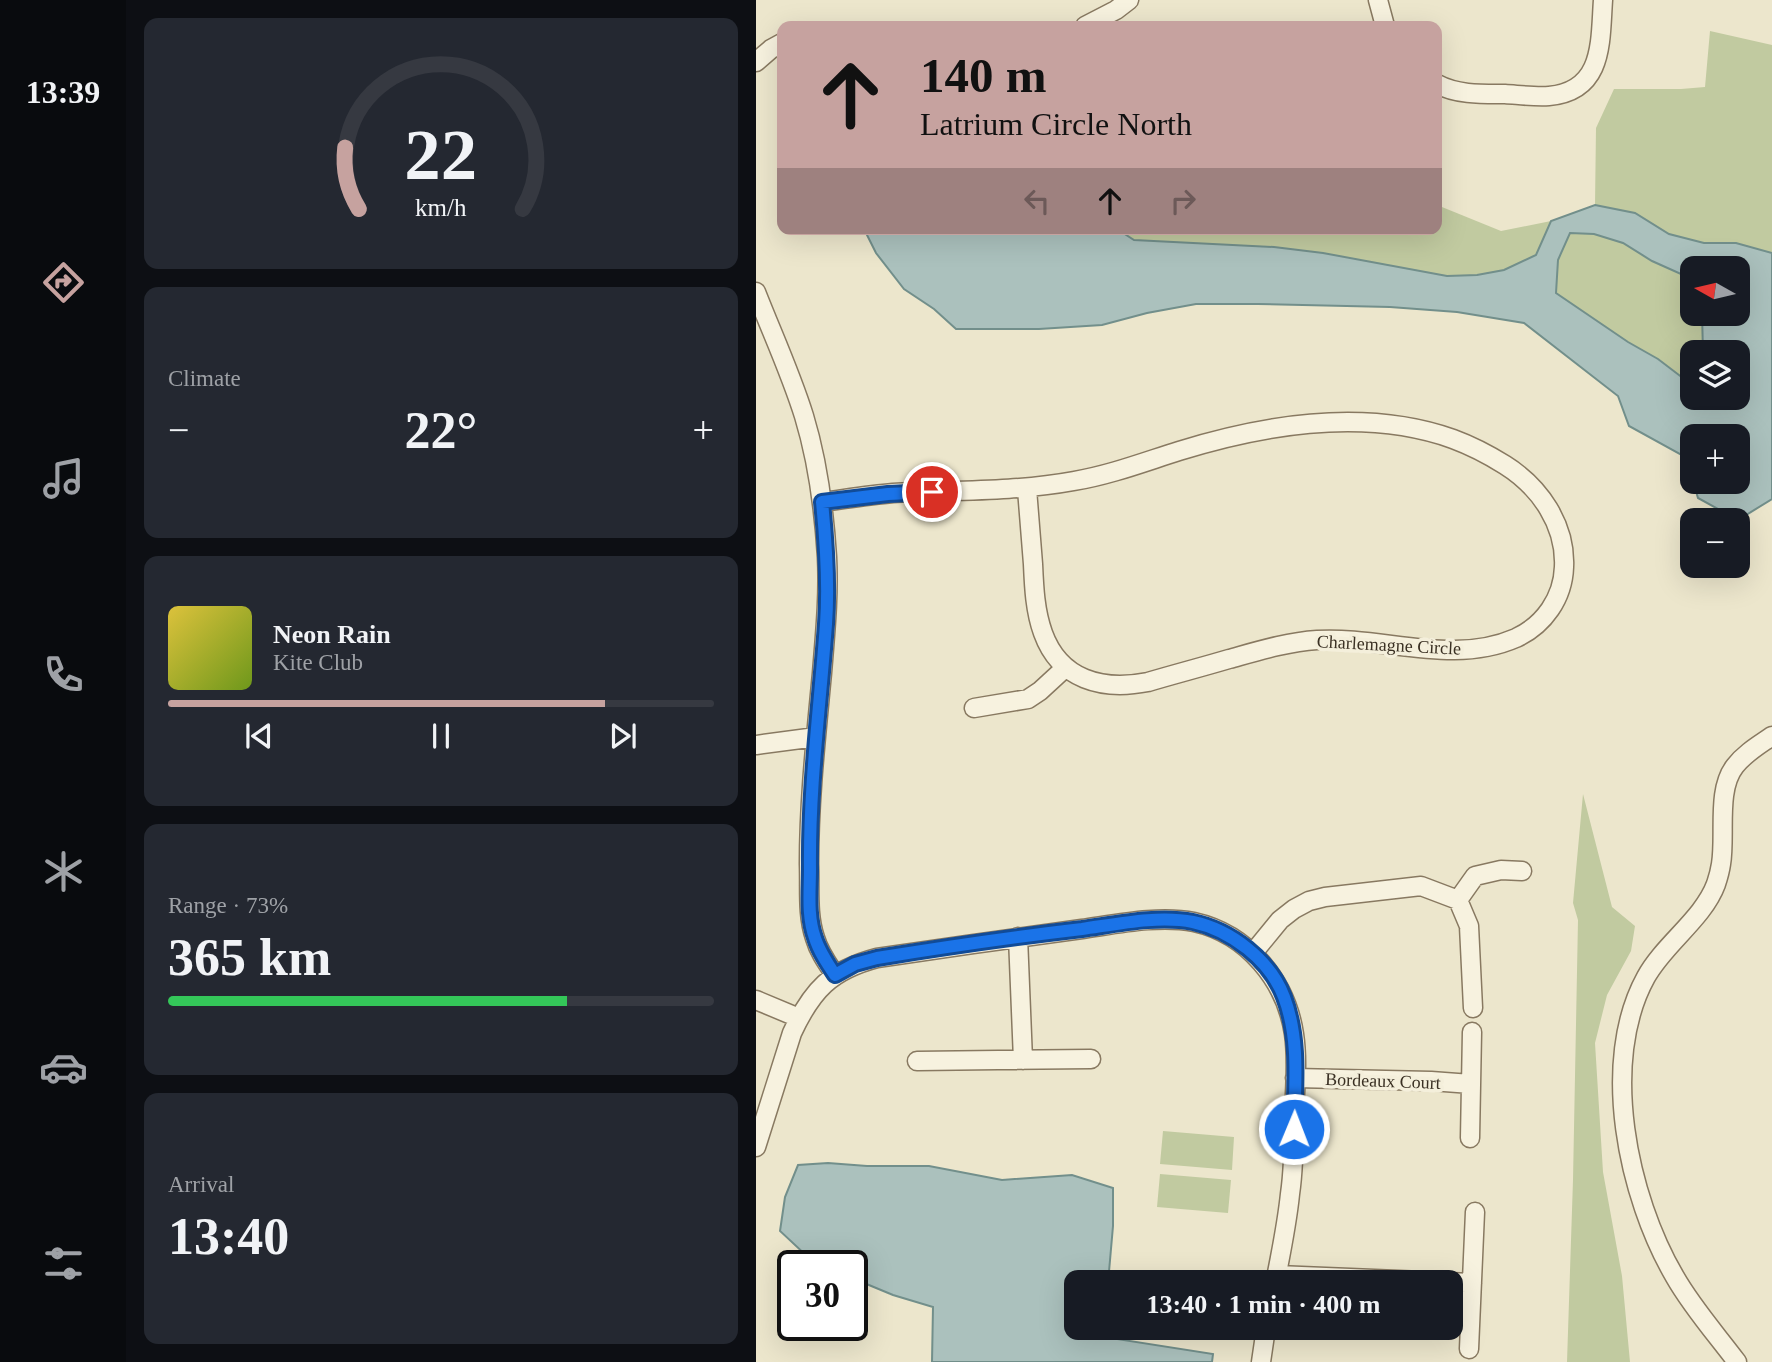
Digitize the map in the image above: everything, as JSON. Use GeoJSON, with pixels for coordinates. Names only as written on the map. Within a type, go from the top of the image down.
{"type":"FeatureCollection","features":[{"type":"Feature","properties":{"kind":"street"},"geometry":{"type":"LineString","coordinates":[[1095,21],[1129,0]]}},
{"type":"Feature","properties":{"kind":"street"},"geometry":{"type":"LineString","coordinates":[[1378,0],[1382,21]]}},
{"type":"Feature","properties":{"kind":"street"},"geometry":{"type":"LineString","coordinates":[[1442,86],[1465,93],[1547,96],[1562,94],[1576,87],[1596,64],[1600,49],[1603,0]]}},
{"type":"Feature","properties":{"kind":"street"},"geometry":{"type":"LineString","coordinates":[[757,60],[777,46]]}},
{"type":"Feature","properties":{"kind":"street"},"geometry":{"type":"LineString","coordinates":[[756,292],[804,418],[822,502],[827,559],[827,621],[810,834],[810,915],[814,936],[835,975]]}},
{"type":"Feature","properties":{"kind":"street","name":"Charlemagne Circle"},"geometry":{"type":"LineString","coordinates":[[822,502],[888,494],[1027,489],[1077,481],[1225,438],[1335,422],[1375,423],[1415,428],[1482,451],[1513,470],[1535,490],[1558,525],[1564,549],[1560,592],[1548,614],[1533,629],[1492,646],[1460,650],[1423,649],[1342,639],[1315,640],[1275,646],[1129,686],[1104,685],[1084,679],[1065,668]]}},
{"type":"Feature","properties":{"kind":"street"},"geometry":{"type":"LineString","coordinates":[[974,708],[1028,699],[1065,668],[1051,651],[1042,632],[1035,599],[1027,489]]}},
{"type":"Feature","properties":{"kind":"street"},"geometry":{"type":"LineString","coordinates":[[1737,1362],[1674,1277],[1654,1236],[1635,1176],[1626,1136],[1622,1091],[1623,1061],[1634,1003],[1646,977],[1661,953],[1704,906],[1715,887],[1721,865],[1726,784],[1733,768],[1744,756],[1772,736]]}},
{"type":"Feature","properties":{"kind":"street"},"geometry":{"type":"LineString","coordinates":[[756,745],[816,737]]}},
{"type":"Feature","properties":{"kind":"street"},"geometry":{"type":"LineString","coordinates":[[1458,900],[1475,876],[1501,870],[1522,871]]}},
{"type":"Feature","properties":{"kind":"street"},"geometry":{"type":"LineString","coordinates":[[1253,953],[1280,920],[1309,901],[1421,886],[1458,900],[1469,926],[1473,1008]]}},
{"type":"Feature","properties":{"kind":"street"},"geometry":{"type":"LineString","coordinates":[[756,1147],[799,1018],[813,996],[835,975],[855,964],[877,958],[1018,937],[1166,919],[1193,922],[1213,928],[1234,939],[1253,953],[1271,973],[1283,994],[1294,1036],[1294,1154],[1291,1191],[1278,1270]]}},
{"type":"Feature","properties":{"kind":"street"},"geometry":{"type":"LineString","coordinates":[[1018,937],[1023,1060]]}},
{"type":"Feature","properties":{"kind":"street"},"geometry":{"type":"LineString","coordinates":[[756,1000],[799,1018]]}},
{"type":"Feature","properties":{"kind":"street"},"geometry":{"type":"LineString","coordinates":[[1470,1138],[1472,1032]]}},
{"type":"Feature","properties":{"kind":"street"},"geometry":{"type":"LineString","coordinates":[[917,1061],[1091,1059]]}},
{"type":"Feature","properties":{"kind":"street","name":"Bordeaux Court"},"geometry":{"type":"LineString","coordinates":[[1295,1078],[1471,1084]]}},
{"type":"Feature","properties":{"kind":"street"},"geometry":{"type":"LineString","coordinates":[[1469,1349],[1475,1212]]}},
{"type":"Feature","properties":{"kind":"street"},"geometry":{"type":"LineString","coordinates":[[1463,1283],[1472,1283]]}},
{"type":"Feature","properties":{"kind":"street"},"geometry":{"type":"LineString","coordinates":[[1261,1362],[1264,1340]]}},
{"type":"Feature","properties":{"kind":"green space"},"geometry":{"type":"Polygon","coordinates":[[[1710,31],[1772,45],[1772,253],[1736,243],[1704,243],[1669,234],[1635,213],[1595,205],[1596,128],[1614,89],[1705,87],[1710,31]]]}},
{"type":"Feature","properties":{"kind":"green space"},"geometry":{"type":"Polygon","coordinates":[[[1442,207],[1501,231],[1551,221],[1537,255],[1504,270],[1477,275],[1447,276],[1323,253],[1274,247],[1134,240],[1126,235],[1442,235],[1442,207]]]}},
{"type":"Feature","properties":{"kind":"green space"},"geometry":{"type":"Polygon","coordinates":[[[1569,233],[1594,234],[1623,243],[1652,261],[1680,274],[1680,326],[1702,326],[1703,340],[1680,340],[1680,376],[1556,293],[1558,260],[1569,233]]]}},
{"type":"Feature","properties":{"kind":"green space"},"geometry":{"type":"Polygon","coordinates":[[[1583,794],[1612,907],[1635,926],[1631,951],[1607,995],[1595,1043],[1603,1172],[1622,1276],[1630,1362],[1567,1362],[1578,920],[1573,903],[1583,794]]]}},
{"type":"Feature","properties":{"kind":"green space"},"geometry":{"type":"Polygon","coordinates":[[[1163,1131],[1234,1137],[1232,1170],[1160,1164],[1163,1131]]]}},
{"type":"Feature","properties":{"kind":"green space"},"geometry":{"type":"Polygon","coordinates":[[[1160,1174],[1231,1180],[1228,1213],[1157,1207],[1160,1174]]]}},
{"type":"Feature","properties":{"kind":"water"},"geometry":{"type":"Polygon","coordinates":[[[1595,205],[1635,213],[1669,234],[1704,243],[1736,243],[1772,253],[1772,499],[1750,513],[1750,508],[1716,508],[1698,498],[1697,494],[1750,494],[1750,424],[1680,424],[1680,454],[1629,426],[1618,396],[1524,323],[1457,312],[1390,307],[1196,304],[1102,325],[1039,329],[956,329],[934,309],[904,289],[876,253],[867,235],[1126,235],[1134,240],[1274,247],[1323,253],[1447,276],[1477,275],[1504,270],[1536,255],[1551,221],[1595,205]],[[1570,233],[1558,260],[1556,293],[1680,376],[1680,410],[1750,410],[1750,340],[1703,340],[1702,326],[1750,326],[1750,256],[1680,256],[1680,274],[1652,261],[1623,243],[1594,234],[1570,233]]]}},
{"type":"Feature","properties":{"kind":"water"},"geometry":{"type":"Polygon","coordinates":[[[828,1163],[929,1166],[1002,1180],[1072,1175],[1113,1188],[1109,1270],[1064,1270],[1064,1340],[1123,1340],[1213,1354],[1212,1362],[932,1362],[933,1307],[868,1285],[868,1250],[800,1250],[780,1231],[785,1197],[798,1165],[828,1163]]]}},
{"type":"Feature","properties":{"kind":"route"},"geometry":{"type":"LineString","coordinates":[[932,492],[822,502],[827,559],[827,621],[809,845],[810,915],[814,936],[823,957],[835,975],[855,964],[877,958],[1097,927],[1166,919],[1193,922],[1213,928],[1253,953],[1271,973],[1283,994],[1294,1036],[1294,1129]]}}]}
